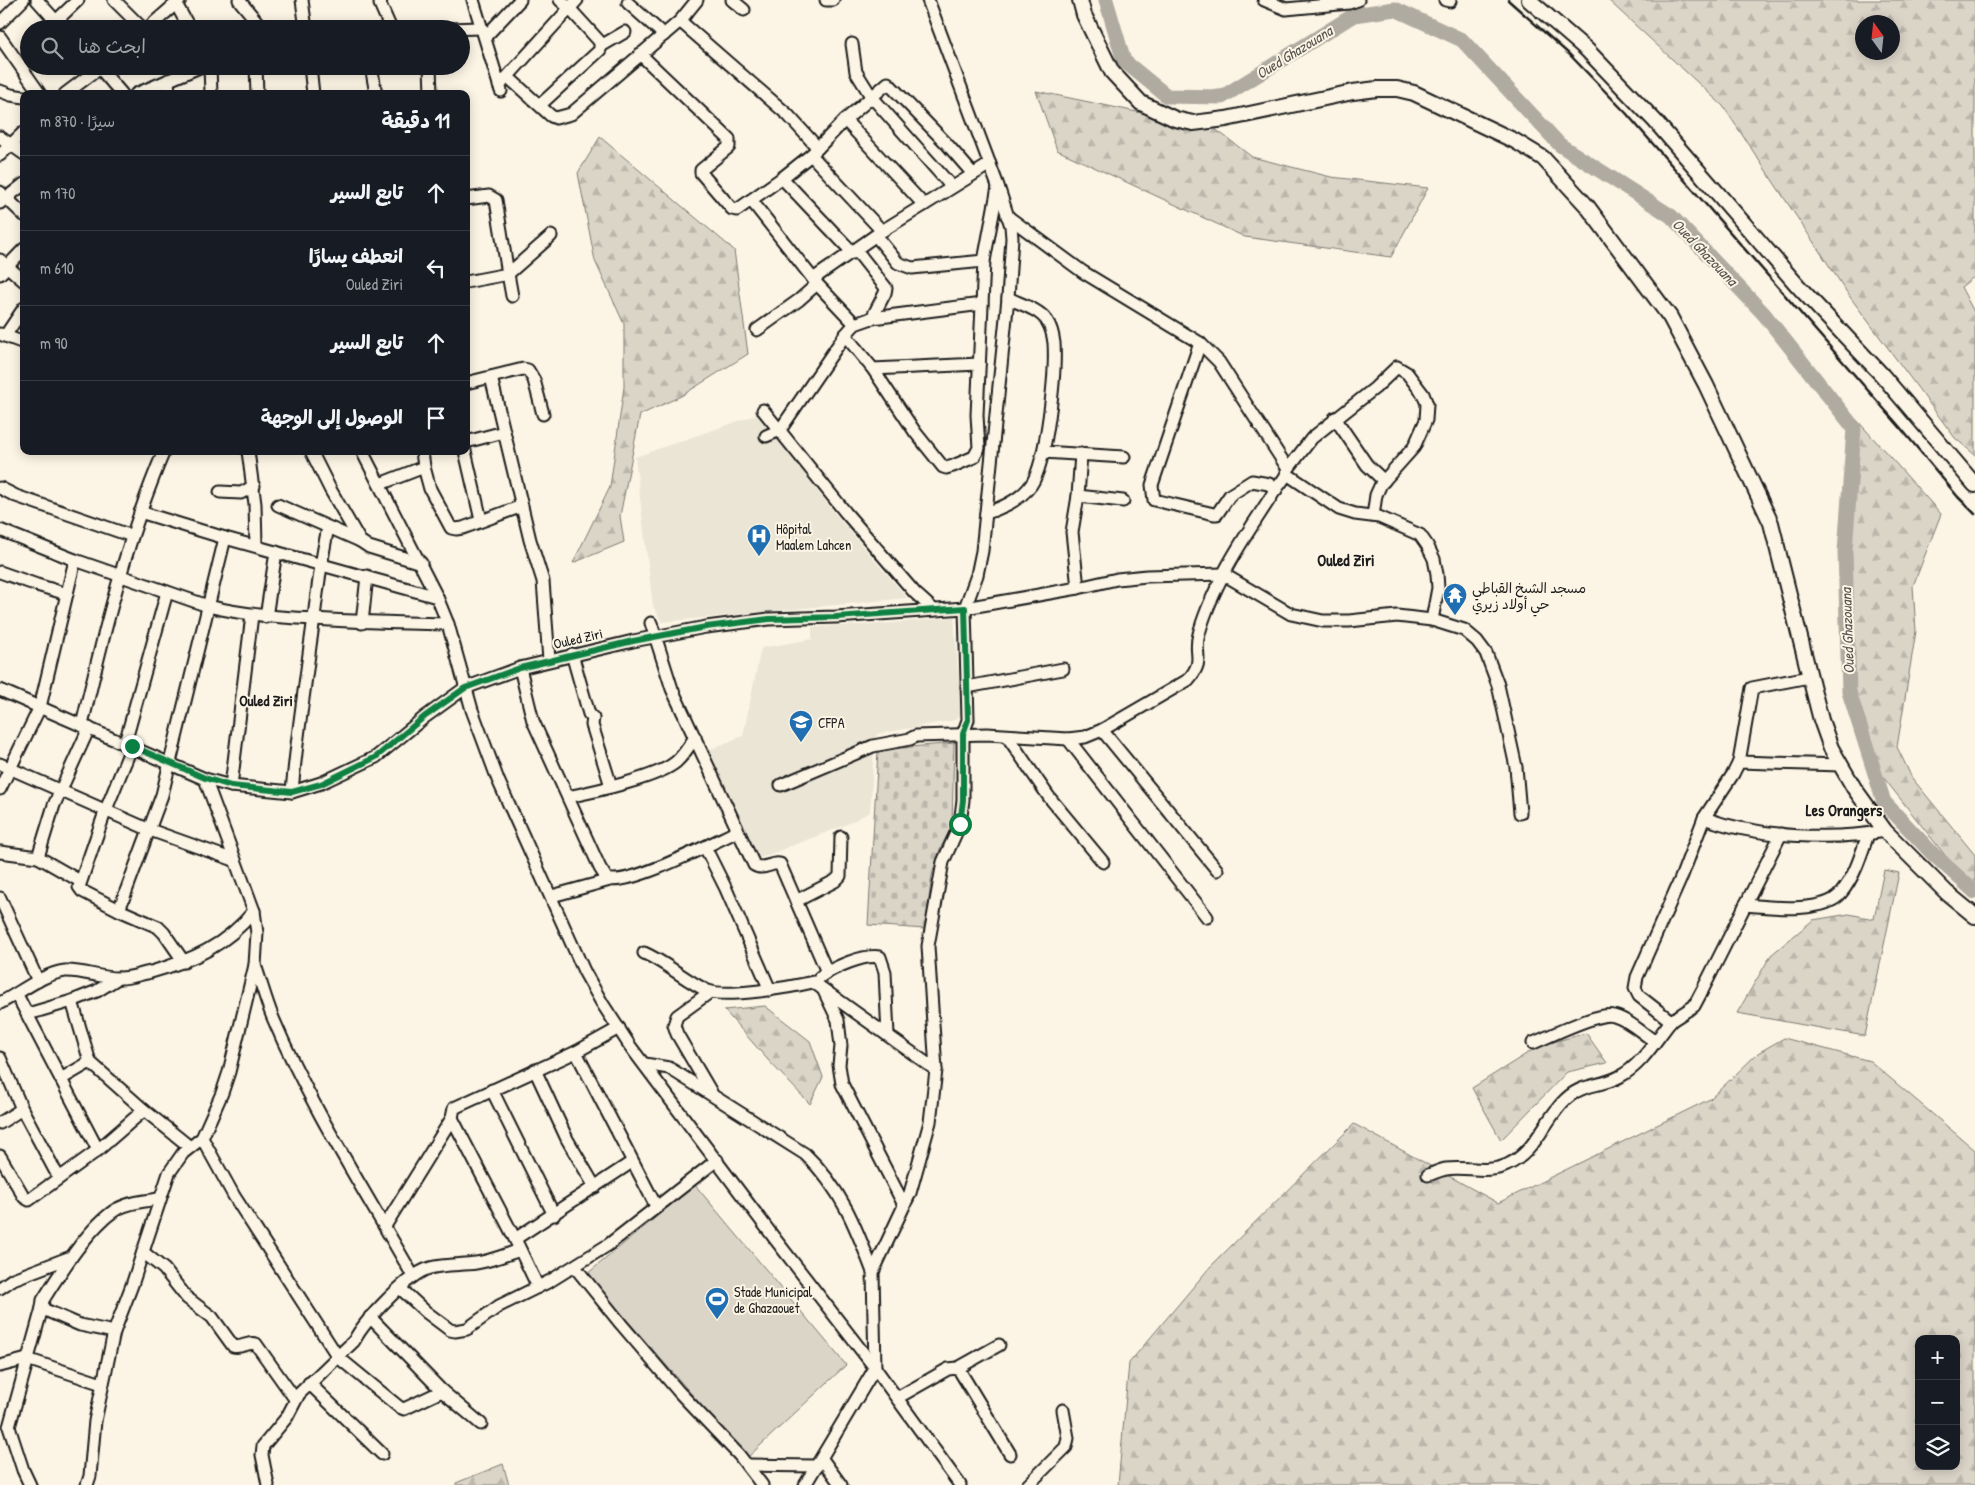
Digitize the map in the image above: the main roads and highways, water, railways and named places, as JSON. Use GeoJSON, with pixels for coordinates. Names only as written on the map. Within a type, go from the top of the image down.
{"type":"FeatureCollection","features":[{"type":"Feature","properties":{"kind":"main road"},"geometry":{"type":"LineString","coordinates":[[1080,0],[1084,15],[1112,72],[1141,103],[1174,119],[1193,123],[1226,119],[1353,92],[1397,89],[1414,94],[1516,141],[1543,158],[1587,206],[1670,318],[1690,353],[1771,523],[1809,677],[1831,748],[1858,794],[1884,831],[1947,893],[1975,916]]}},
{"type":"Feature","properties":{"kind":"main road"},"geometry":{"type":"LineString","coordinates":[[1529,0],[1587,50],[1655,121],[1798,286],[1882,375],[1975,485]]}},
{"type":"Feature","properties":{"kind":"waterway","name":"Oued Ghazouana"},"geometry":{"type":"LineString","coordinates":[[1106,0],[1124,61],[1167,96],[1222,97],[1354,15],[1395,9],[1462,40],[1560,145],[1671,216],[1764,314],[1854,428],[1845,551],[1849,692],[1884,802],[1933,854],[1975,892]]}},
{"type":"Feature","properties":{"kind":"railway"},"geometry":{"type":"LineString","coordinates":[[1508,0],[1570,55],[1626,113],[1899,426],[1958,497],[1975,514]]}},
{"type":"Feature","properties":{"kind":"place","name":"Hôpital Maalem Lahcen"},"geometry":{"type":"Point","coordinates":[759,557]}},
{"type":"Feature","properties":{"kind":"place","name":"مسجد الشيخ القباطي حي أولاد زيري"},"geometry":{"type":"Point","coordinates":[1455,616]}},
{"type":"Feature","properties":{"kind":"place","name":"CFPA"},"geometry":{"type":"Point","coordinates":[801,743]}},
{"type":"Feature","properties":{"kind":"place","name":"Stade Municipal de Ghazaouet"},"geometry":{"type":"Point","coordinates":[717,1320]}},
{"type":"Feature","properties":{"kind":"district","name":"Ouled Ziri"},"geometry":{"type":"Point","coordinates":[1346,560]}},
{"type":"Feature","properties":{"kind":"district","name":"Ouled Ziri"},"geometry":{"type":"Point","coordinates":[266,700]}},
{"type":"Feature","properties":{"kind":"district","name":"Les Orangers"},"geometry":{"type":"Point","coordinates":[1844,810]}}]}
